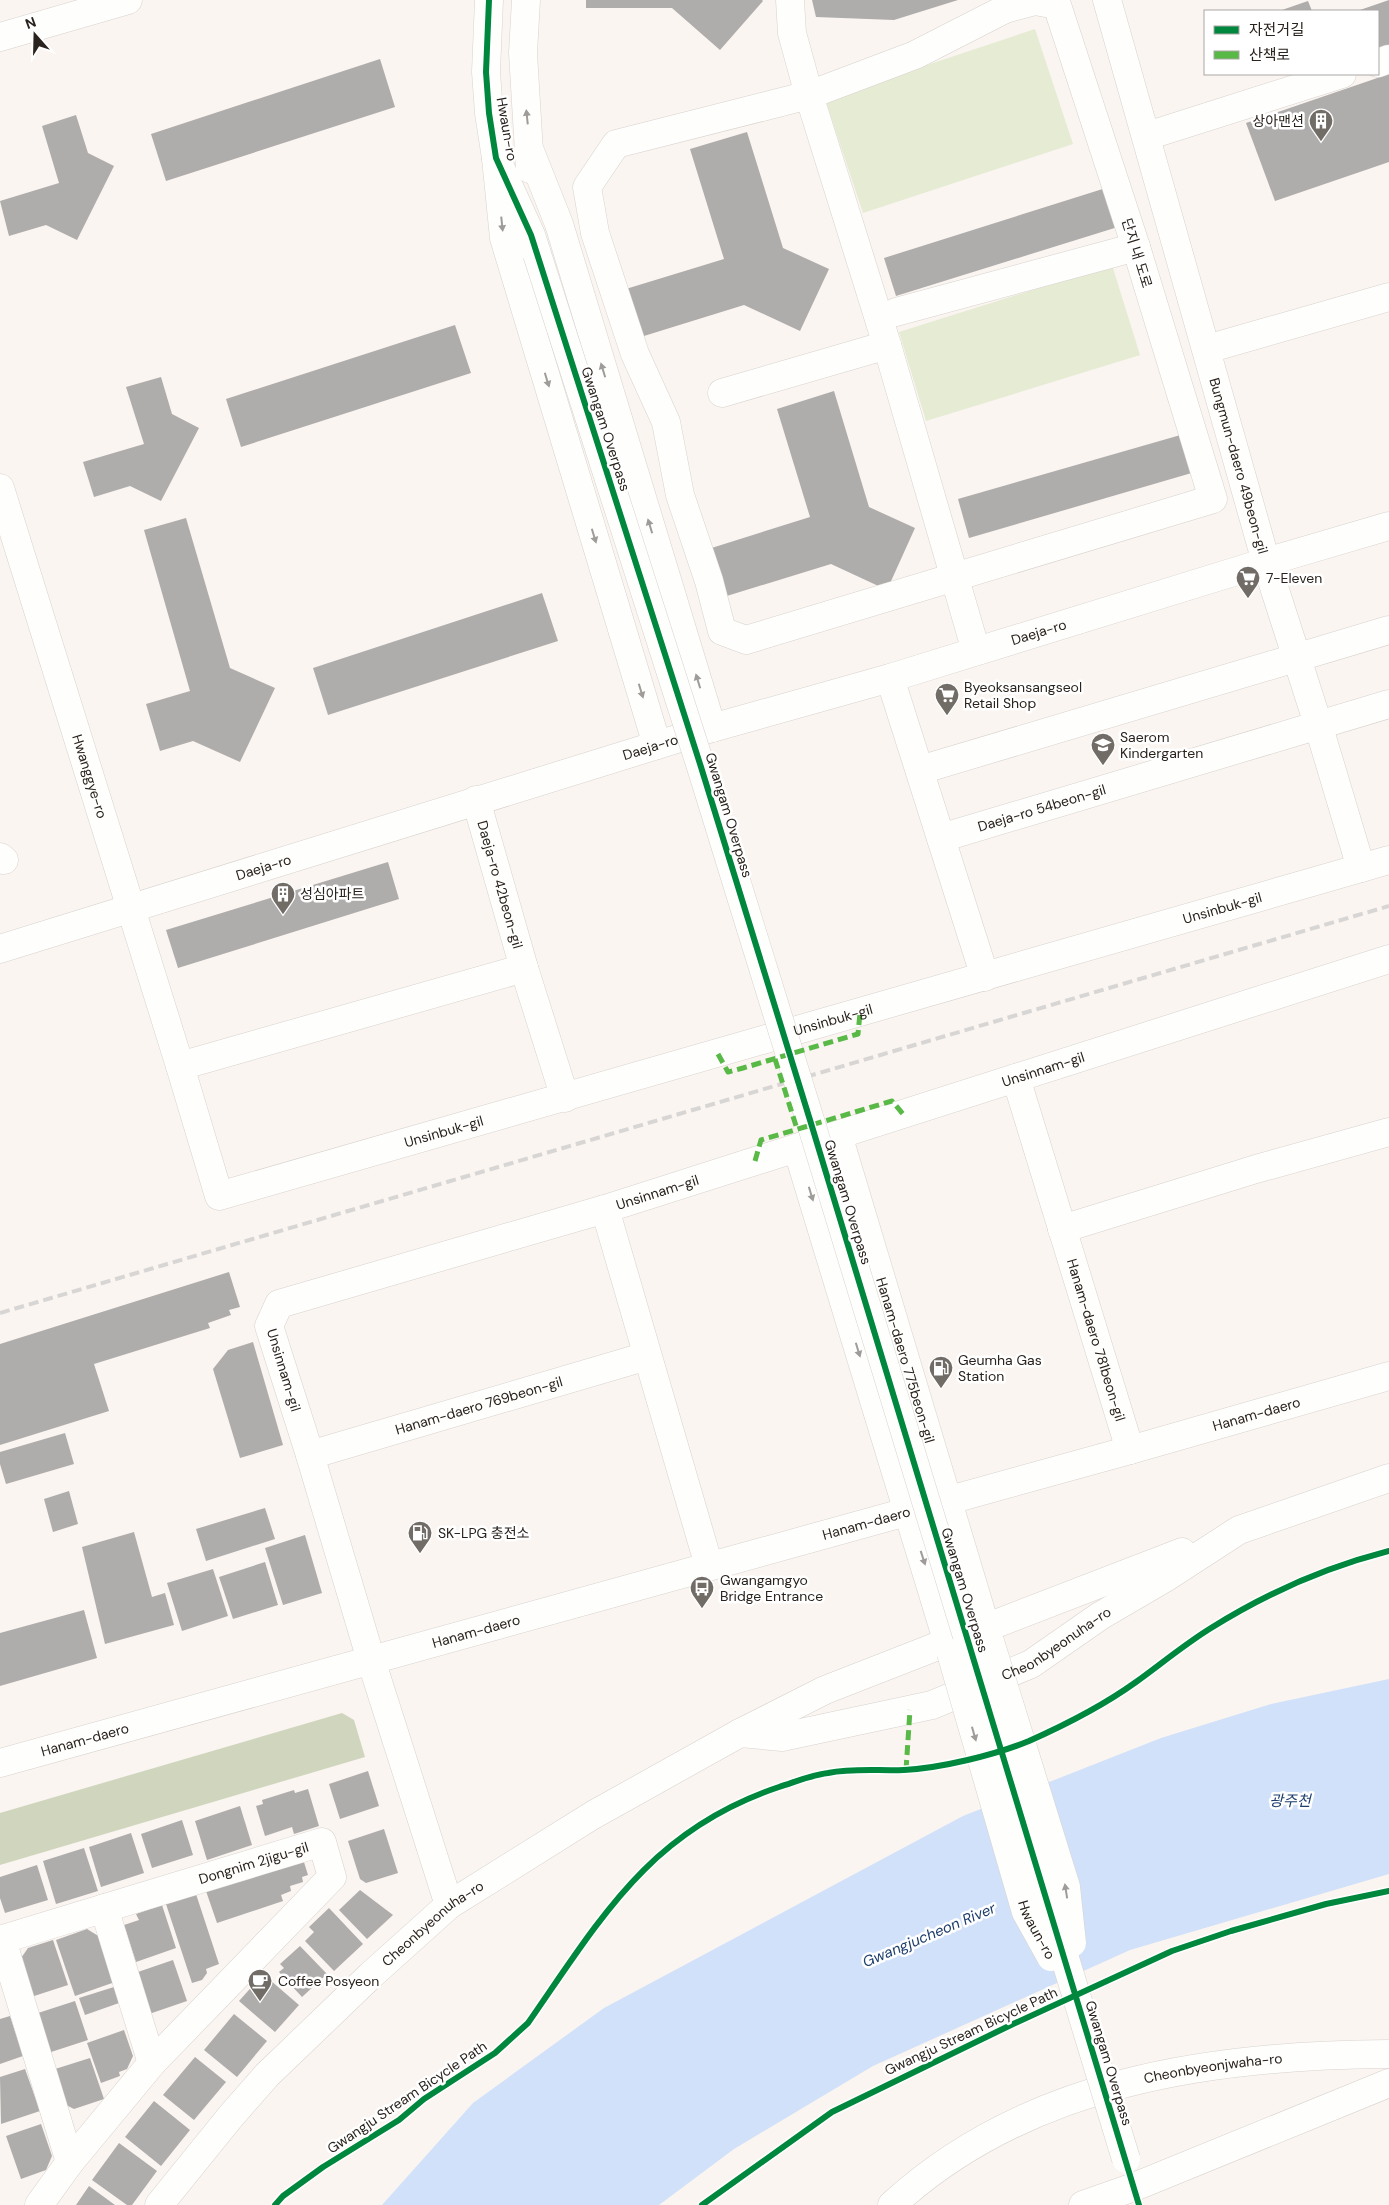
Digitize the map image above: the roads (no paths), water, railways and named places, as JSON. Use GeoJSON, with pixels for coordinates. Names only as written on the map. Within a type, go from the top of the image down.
{"type":"FeatureCollection","features":[{"type":"Feature","properties":{"kind":"street"},"geometry":{"type":"LineString","coordinates":[[0,37],[128,0]]}},
{"type":"Feature","properties":{"kind":"street","name":"Hwaun-ro"},"geometry":{"type":"LineString","coordinates":[[526,0],[522,53],[530,151],[534,245]]}},
{"type":"Feature","properties":{"kind":"street"},"geometry":{"type":"LineString","coordinates":[[790,0],[792,33],[809,95],[887,345],[976,651]]}},
{"type":"Feature","properties":{"kind":"street","name":"Bungmun-daero 49beon-gil"},"geometry":{"type":"LineString","coordinates":[[1107,0],[1266,562],[1318,724],[1361,868]]}},
{"type":"Feature","properties":{"kind":"street","name":"단지 내 도로"},"geometry":{"type":"LineString","coordinates":[[809,95],[915,54],[1005,9],[1035,1],[1057,5],[1136,247],[1213,499],[954,578]]}},
{"type":"Feature","properties":{"kind":"street","name":"Hwaun-ro"},"geometry":{"type":"LineString","coordinates":[[484,7],[489,113],[496,158],[534,245]]}},
{"type":"Feature","properties":{"kind":"street"},"geometry":{"type":"LineString","coordinates":[[1147,136],[1339,75]]}},
{"type":"Feature","properties":{"kind":"street"},"geometry":{"type":"LineString","coordinates":[[809,95],[616,144],[587,187],[595,233],[635,354],[666,422],[680,495],[709,581],[722,631],[746,640],[954,578]]}},
{"type":"Feature","properties":{"kind":"street"},"geometry":{"type":"LineString","coordinates":[[530,151],[559,224],[712,728]]}},
{"type":"Feature","properties":{"kind":"street"},"geometry":{"type":"LineString","coordinates":[[496,158],[504,238],[657,745]]}},
{"type":"Feature","properties":{"kind":"street","name":"Gwangam Overpass"},"geometry":{"type":"LineString","coordinates":[[534,245],[707,786],[1137,2196]]}},
{"type":"Feature","properties":{"kind":"street"},"geometry":{"type":"LineString","coordinates":[[896,312],[1136,247]]}},
{"type":"Feature","properties":{"kind":"street"},"geometry":{"type":"LineString","coordinates":[[1207,349],[1389,297]]}},
{"type":"Feature","properties":{"kind":"street"},"geometry":{"type":"LineString","coordinates":[[722,393],[887,345]]}},
{"type":"Feature","properties":{"kind":"street","name":"Hwanggye-ro"},"geometry":{"type":"LineString","coordinates":[[0,488],[219,1196]]}},
{"type":"Feature","properties":{"kind":"street","name":"Daeja-ro"},"geometry":{"type":"LineString","coordinates":[[0,949],[712,728],[890,678],[1389,526]]}},
{"type":"Feature","properties":{"kind":"street"},"geometry":{"type":"LineString","coordinates":[[0,556],[12,530]]}},
{"type":"Feature","properties":{"kind":"street"},"geometry":{"type":"LineString","coordinates":[[920,770],[1389,630]]}},
{"type":"Feature","properties":{"kind":"street"},"geometry":{"type":"LineString","coordinates":[[890,678],[985,977]]}},
{"type":"Feature","properties":{"kind":"street"},"geometry":{"type":"LineString","coordinates":[[1318,724],[1389,704]]}},
{"type":"Feature","properties":{"kind":"street","name":"Daeja-ro 54beon-gil"},"geometry":{"type":"LineString","coordinates":[[941,838],[1142,779],[1318,724]]}},
{"type":"Feature","properties":{"kind":"street","name":"Daeja-ro 42beon-gil"},"geometry":{"type":"LineString","coordinates":[[476,800],[524,968],[565,1098]]}},
{"type":"Feature","properties":{"kind":"street","name":"Unsinbuk-gil"},"geometry":{"type":"LineString","coordinates":[[219,1196],[1389,860]]}},
{"type":"Feature","properties":{"kind":"street","name":"Unsinnam-gil"},"geometry":{"type":"LineString","coordinates":[[371,1660],[310,1455],[269,1326],[279,1304],[605,1209],[1389,959]]}},
{"type":"Feature","properties":{"kind":"street"},"geometry":{"type":"LineString","coordinates":[[180,1066],[524,968]]}},
{"type":"Feature","properties":{"kind":"street","name":"Hanam-daero 781beon-gil"},"geometry":{"type":"LineString","coordinates":[[1016,1078],[1130,1450]]}},
{"type":"Feature","properties":{"kind":"street"},"geometry":{"type":"LineString","coordinates":[[1062,1229],[1256,1169],[1389,1132]]}},
{"type":"Feature","properties":{"kind":"street","name":"Hanam-daero 775beon-gil"},"geometry":{"type":"LineString","coordinates":[[838,1135],[947,1501]]}},
{"type":"Feature","properties":{"kind":"street"},"geometry":{"type":"LineString","coordinates":[[797,1148],[907,1512]]}},
{"type":"Feature","properties":{"kind":"street"},"geometry":{"type":"LineString","coordinates":[[605,1209],[710,1566]]}},
{"type":"Feature","properties":{"kind":"street","name":"Hanam-daero 769beon-gil"},"geometry":{"type":"LineString","coordinates":[[310,1455],[648,1356]]}},
{"type":"Feature","properties":{"kind":"street","name":"Hanam-daero"},"geometry":{"type":"LineString","coordinates":[[0,1763],[947,1501],[1389,1376]]}},
{"type":"Feature","properties":{"kind":"street","name":"Cheonbyeonuha-ro"},"geometry":{"type":"LineString","coordinates":[[988,1637],[1239,1530],[1389,1478]]}},
{"type":"Feature","properties":{"kind":"street","name":"Hwaun-ro"},"geometry":{"type":"LineString","coordinates":[[947,1501],[1066,1888],[1079,2009]]}},
{"type":"Feature","properties":{"kind":"street","name":"Hwaun-ro"},"geometry":{"type":"LineString","coordinates":[[907,1512],[1026,1912],[1079,2009]]}},
{"type":"Feature","properties":{"kind":"street","name":"Cheonbyeonuha-ro"},"geometry":{"type":"LineString","coordinates":[[740,1733],[782,1737],[932,1705],[1031,1664],[1100,1616],[1165,1578],[1239,1530]]}},
{"type":"Feature","properties":{"kind":"street","name":"Cheonbyeonuha-ro"},"geometry":{"type":"LineString","coordinates":[[160,2205],[231,2116],[267,2075],[363,1983],[449,1905],[593,1816],[740,1733],[825,1690],[949,1648]]}},
{"type":"Feature","properties":{"kind":"street"},"geometry":{"type":"LineString","coordinates":[[371,1660],[449,1905]]}},
{"type":"Feature","properties":{"kind":"street","name":"Dongnim 2jigu-gil"},"geometry":{"type":"LineString","coordinates":[[39,2205],[70,2162],[152,2063],[332,1877],[322,1842],[1,1940],[70,2162]]}},
{"type":"Feature","properties":{"kind":"street"},"geometry":{"type":"LineString","coordinates":[[104,1908],[152,2063]]}},
{"type":"Feature","properties":{"kind":"street","name":"Cheonbyeonjwaha-ro"},"geometry":{"type":"LineString","coordinates":[[892,2205],[934,2169],[993,2133],[1042,2110],[1125,2082],[1213,2066],[1336,2055],[1389,2054]]}},
{"type":"Feature","properties":{"kind":"street"},"geometry":{"type":"LineString","coordinates":[[1083,2205],[1137,2196],[1389,2083]]}},
{"type":"Feature","properties":{"kind":"water","name":"광주천"},"geometry":{"type":"Polygon","coordinates":[[[1389,1679],[1389,1874],[1130,1950],[873,2066],[734,2149],[659,2205],[382,2205],[473,2103],[604,2008],[963,1816],[1161,1738],[1271,1704],[1389,1679]]]}},
{"type":"Feature","properties":{"kind":"railway"},"geometry":{"type":"LineString","coordinates":[[0,1313],[1389,906]]}},
{"type":"Feature","properties":{"kind":"place","name":"상아맨션"},"geometry":{"type":"Point","coordinates":[1321,142]}},
{"type":"Feature","properties":{"kind":"place","name":"7-Eleven"},"geometry":{"type":"Point","coordinates":[1248,599]}},
{"type":"Feature","properties":{"kind":"place","name":"Byeoksansangseol Retail Shop"},"geometry":{"type":"Point","coordinates":[947,716]}},
{"type":"Feature","properties":{"kind":"place","name":"Saerom Kindergarten"},"geometry":{"type":"Point","coordinates":[1103,766]}},
{"type":"Feature","properties":{"kind":"place","name":"성심아파트"},"geometry":{"type":"Point","coordinates":[283,915]}},
{"type":"Feature","properties":{"kind":"place","name":"Geumha Gas Station"},"geometry":{"type":"Point","coordinates":[941,1389]}},
{"type":"Feature","properties":{"kind":"place","name":"SK-LPG 충전소"},"geometry":{"type":"Point","coordinates":[420,1554]}},
{"type":"Feature","properties":{"kind":"place","name":"Gwangamgyo Bridge Entrance"},"geometry":{"type":"Point","coordinates":[702,1609]}},
{"type":"Feature","properties":{"kind":"place","name":"Coffee Posyeon"},"geometry":{"type":"Point","coordinates":[260,2002]}},
{"type":"Feature","properties":{"kind":"water label","name":"Gwangjucheon River"},"geometry":{"type":"Point","coordinates":[929,1935]}}]}
